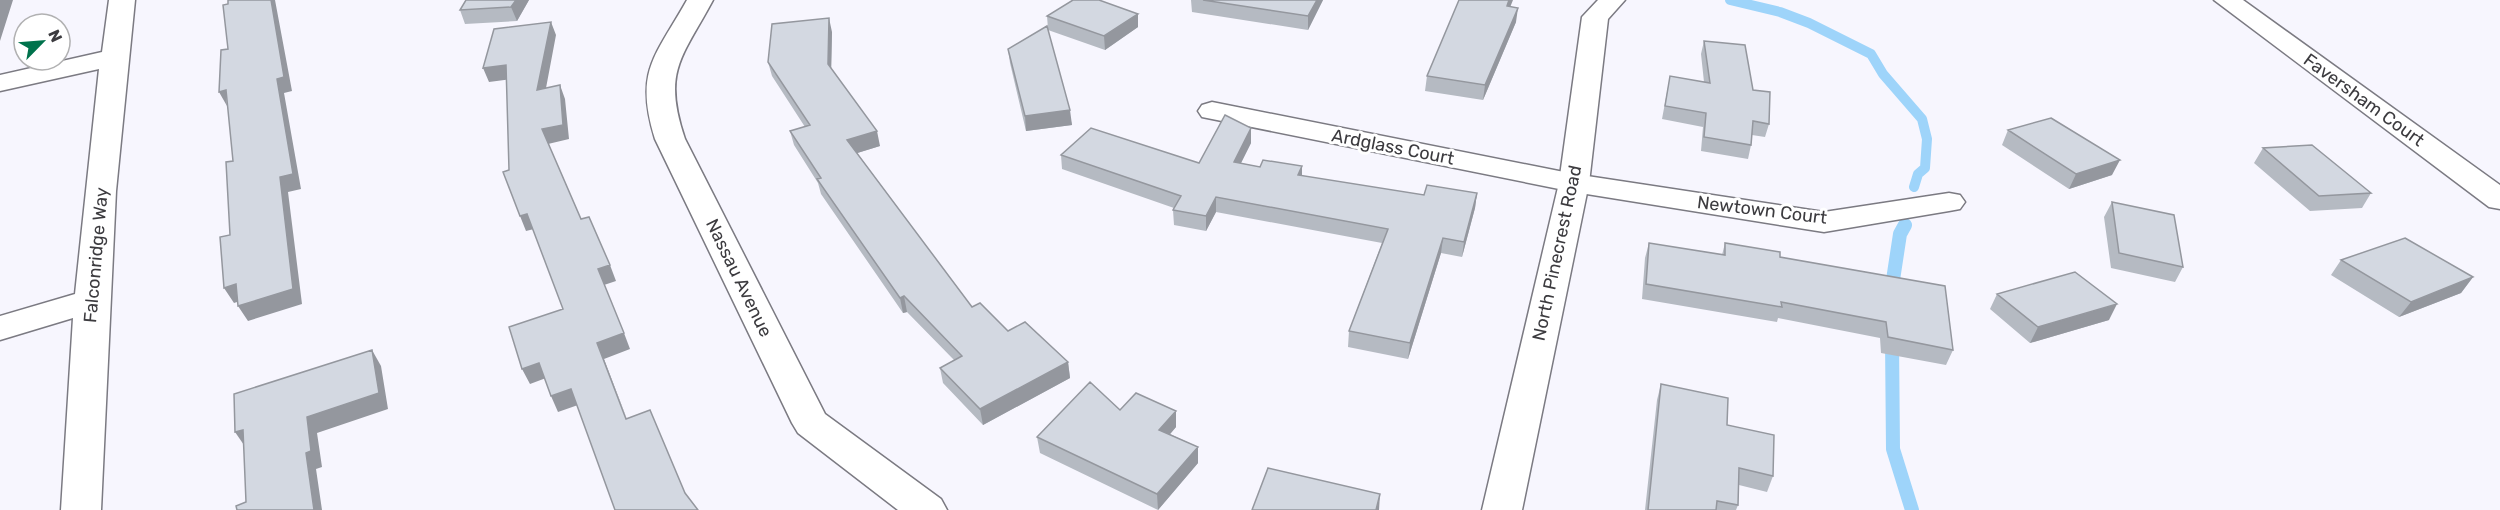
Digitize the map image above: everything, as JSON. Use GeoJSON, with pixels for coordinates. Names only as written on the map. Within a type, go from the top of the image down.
{"type":"FeatureCollection","features":[{"type":"Feature","properties":{"kind":"street","name":"Falconridge Way"},"geometry":{"type":"LineString","coordinates":[[81,510],[91,301],[114,57],[122,0]]}},
{"type":"Feature","properties":{"kind":"street","name":"Nassau Avenue"},"geometry":{"type":"LineString","coordinates":[[700,0],[673,45],[660,76],[657,96],[670,139],[811,423],[927,510]]}},
{"type":"Feature","properties":{"kind":"street","name":"North Pinecrest Road"},"geometry":{"type":"LineString","coordinates":[[1502,510],[1574,183],[1595,17],[1612,0]]}},
{"type":"Feature","properties":{"kind":"street","name":"Faversham Court"},"geometry":{"type":"LineString","coordinates":[[2227,0],[2500,200]]}},
{"type":"Feature","properties":{"kind":"street"},"geometry":{"type":"LineString","coordinates":[[0,84],[114,57]]}},
{"type":"Feature","properties":{"kind":"street","name":"Ardglass Court"},"geometry":{"type":"LineString","coordinates":[[1212,111],[1574,183]]}},
{"type":"Feature","properties":{"kind":"street","name":"Newtown Court"},"geometry":{"type":"LineString","coordinates":[[1574,183],[1824,222],[1949,202]]}},
{"type":"Feature","properties":{"kind":"street"},"geometry":{"type":"LineString","coordinates":[[0,328],[91,301]]}},
{"type":"Feature","properties":{"kind":"building"},"geometry":{"type":"Polygon","coordinates":[[[228,0],[271,0],[284,77],[277,79],[293,174],[280,177],[293,289],[238,306],[236,284],[224,288],[220,237],[230,235],[226,162],[233,161],[226,90],[219,92],[221,50],[228,49],[223,5],[228,4],[228,0]]]}},
{"type":"Feature","properties":{"kind":"building"},"geometry":{"type":"Polygon","coordinates":[[[466,0],[516,0],[511,7],[460,10],[466,0]]]}},
{"type":"Feature","properties":{"kind":"building"},"geometry":{"type":"Polygon","coordinates":[[[1073,0],[1099,0],[1138,14],[1104,36],[1047,16],[1073,0]]]}},
{"type":"Feature","properties":{"kind":"building"},"geometry":{"type":"Polygon","coordinates":[[[1203,0],[1317,0],[1308,16],[1203,0]]]}},
{"type":"Feature","properties":{"kind":"building"},"geometry":{"type":"Polygon","coordinates":[[[1459,0],[1509,0],[1507,6],[1518,8],[1485,85],[1427,76],[1459,0]]]}},
{"type":"Feature","properties":{"kind":"building"},"geometry":{"type":"Polygon","coordinates":[[[829,18],[828,64],[877,131],[847,140],[972,307],[980,303],[1008,331],[1025,322],[1068,362],[980,409],[940,368],[962,356],[904,296],[900,298],[817,179],[821,178],[790,131],[810,125],[768,62],[772,24],[829,18]]]}},
{"type":"Feature","properties":{"kind":"building"},"geometry":{"type":"Polygon","coordinates":[[[551,22],[537,90],[560,85],[563,125],[542,129],[581,219],[589,217],[610,265],[598,269],[624,333],[597,343],[626,419],[650,410],[685,493],[698,510],[615,510],[571,389],[551,396],[539,363],[522,369],[509,327],[563,309],[527,214],[520,216],[503,172],[509,170],[506,65],[483,68],[494,29],[551,22]]]}},
{"type":"Feature","properties":{"kind":"building"},"geometry":{"type":"Polygon","coordinates":[[[1047,26],[1070,110],[1025,116],[1008,49],[1047,26]]]}},
{"type":"Feature","properties":{"kind":"building"},"geometry":{"type":"Polygon","coordinates":[[[1704,41],[1745,45],[1753,90],[1770,92],[1769,124],[1753,121],[1751,145],[1704,137],[1706,113],[1665,106],[1670,76],[1710,83],[1704,41]]]}},
{"type":"Feature","properties":{"kind":"building"},"geometry":{"type":"Polygon","coordinates":[[[1225,115],[1251,128],[1234,162],[1260,167],[1263,160],[1302,166],[1298,175],[1424,195],[1427,185],[1477,193],[1464,242],[1443,238],[1410,343],[1349,331],[1388,229],[1216,197],[1206,216],[1173,210],[1181,196],[1061,155],[1091,128],[1199,163],[1225,115]]]}},
{"type":"Feature","properties":{"kind":"building"},"geometry":{"type":"Polygon","coordinates":[[[2051,118],[2120,160],[2076,174],[2008,130],[2051,118]]]}},
{"type":"Feature","properties":{"kind":"building"},"geometry":{"type":"Polygon","coordinates":[[[2312,145],[2371,193],[2319,196],[2263,148],[2312,145]]]}},
{"type":"Feature","properties":{"kind":"building"},"geometry":{"type":"Polygon","coordinates":[[[2112,202],[2174,215],[2183,267],[2119,253],[2112,202]]]}},
{"type":"Feature","properties":{"kind":"building"},"geometry":{"type":"Polygon","coordinates":[[[2405,238],[2473,277],[2411,302],[2341,260],[2405,238]]]}},
{"type":"Feature","properties":{"kind":"building"},"geometry":{"type":"Polygon","coordinates":[[[1649,243],[1725,255],[1725,243],[1780,252],[1780,257],[1945,286],[1953,350],[1888,337],[1886,322],[1781,302],[1782,307],[1646,284],[1649,243]]]}},
{"type":"Feature","properties":{"kind":"building"},"geometry":{"type":"Polygon","coordinates":[[[2075,272],[2117,304],[2038,327],[1997,294],[2075,272]]]}},
{"type":"Feature","properties":{"kind":"building"},"geometry":{"type":"Polygon","coordinates":[[[372,350],[379,393],[307,417],[311,451],[306,453],[314,510],[237,510],[236,506],[246,502],[243,430],[235,432],[234,394],[372,350]]]}},
{"type":"Feature","properties":{"kind":"building"},"geometry":{"type":"Polygon","coordinates":[[[1090,382],[1120,410],[1136,393],[1176,411],[1159,430],[1198,447],[1157,494],[1037,437],[1090,382]]]}},
{"type":"Feature","properties":{"kind":"building"},"geometry":{"type":"Polygon","coordinates":[[[1661,384],[1728,398],[1727,425],[1774,435],[1773,476],[1739,468],[1738,505],[1717,501],[1716,510],[1648,510],[1661,384]]]}},
{"type":"Feature","properties":{"kind":"building"},"geometry":{"type":"Polygon","coordinates":[[[1268,468],[1380,494],[1376,510],[1252,510],[1268,468]]]}},
{"type":"Feature","properties":{"kind":"waterway"},"geometry":{"type":"LineString","coordinates":[[1730,0],[1780,12],[1809,23],[1871,54],[1883,74],[1922,119],[1927,139],[1925,168],[1918,174],[1914,187]]}},
{"type":"Feature","properties":{"kind":"waterway"},"geometry":{"type":"LineString","coordinates":[[1891,293],[1900,234],[1905,225]]}},
{"type":"Feature","properties":{"kind":"waterway"},"geometry":{"type":"LineString","coordinates":[[1892,340],[1893,449],[1912,510]]}}]}
